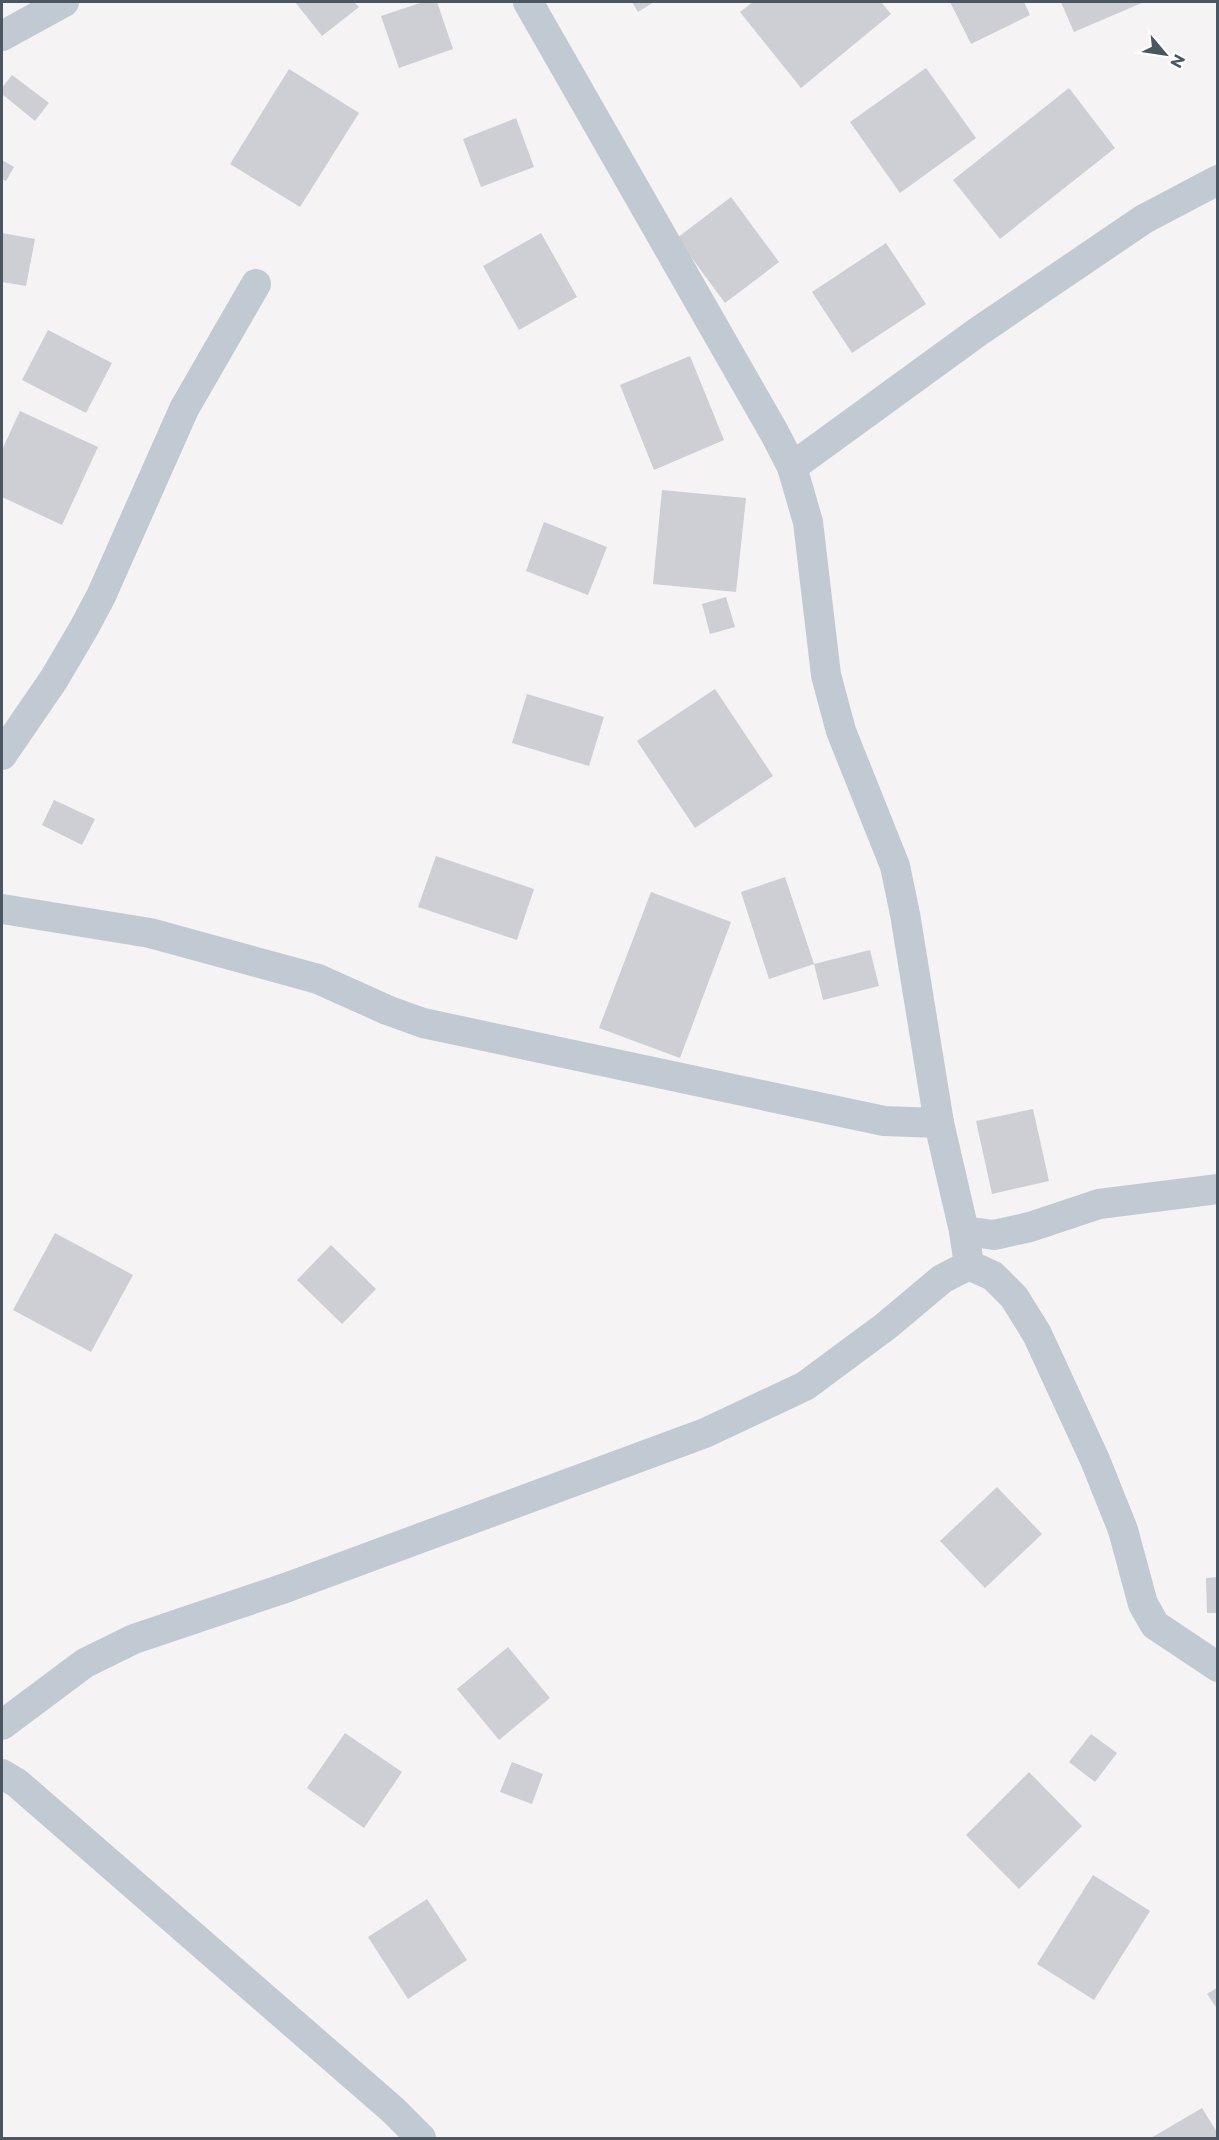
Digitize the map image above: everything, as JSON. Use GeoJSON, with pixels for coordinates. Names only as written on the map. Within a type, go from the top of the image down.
{"type":"FeatureCollection","features":[{"type":"Feature","properties":{"kind":"street"},"geometry":{"type":"LineString","coordinates":[[14,20],[64,2]]}},
{"type":"Feature","properties":{"kind":"street"},"geometry":{"type":"LineString","coordinates":[[528,2],[776,434],[792,467],[808,522],[826,675],[841,731],[894,866],[905,914],[939,1123],[964,1231],[969,1264]]}},
{"type":"Feature","properties":{"kind":"street"},"geometry":{"type":"LineString","coordinates":[[792,467],[979,331],[1144,219],[1218,180]]}},
{"type":"Feature","properties":{"kind":"street"},"geometry":{"type":"LineString","coordinates":[[2,755],[54,679],[84,628],[101,596],[184,409],[256,284]]}},
{"type":"Feature","properties":{"kind":"street"},"geometry":{"type":"LineString","coordinates":[[2,909],[150,933],[318,979],[387,1010],[423,1023],[885,1121],[939,1123]]}},
{"type":"Feature","properties":{"kind":"street"},"geometry":{"type":"LineString","coordinates":[[964,1231],[994,1235],[1030,1227],[1099,1204],[1218,1189]]}},
{"type":"Feature","properties":{"kind":"street"},"geometry":{"type":"LineString","coordinates":[[969,1264],[993,1276],[1014,1297],[1037,1334],[1095,1460],[1123,1530],[1143,1604],[1155,1625],[1218,1667]]}},
{"type":"Feature","properties":{"kind":"street"},"geometry":{"type":"LineString","coordinates":[[2,1725],[86,1663],[134,1639],[288,1587],[694,1437],[795,1391],[886,1326],[942,1279],[969,1264]]}},
{"type":"Feature","properties":{"kind":"street"},"geometry":{"type":"LineString","coordinates":[[2,1774],[17,1783],[393,2110],[421,2139]]}},
{"type":"Feature","properties":{"kind":"building"},"geometry":{"type":"Polygon","coordinates":[[[295,2],[354,2],[359,7],[322,36],[295,2]]]}},
{"type":"Feature","properties":{"kind":"building"},"geometry":{"type":"Polygon","coordinates":[[[423,2],[437,2],[453,49],[399,68],[381,16],[423,2]]]}},
{"type":"Feature","properties":{"kind":"building"},"geometry":{"type":"Polygon","coordinates":[[[632,2],[654,2],[638,12],[632,2]]]}},
{"type":"Feature","properties":{"kind":"building"},"geometry":{"type":"Polygon","coordinates":[[[753,2],[881,2],[891,14],[801,88],[740,12],[753,2]]]}},
{"type":"Feature","properties":{"kind":"building"},"geometry":{"type":"Polygon","coordinates":[[[950,2],[1024,2],[1030,15],[971,44],[950,2]]]}},
{"type":"Feature","properties":{"kind":"building"},"geometry":{"type":"Polygon","coordinates":[[[1061,2],[1144,2],[1074,32],[1061,2]]]}},
{"type":"Feature","properties":{"kind":"building"},"geometry":{"type":"Polygon","coordinates":[[[926,68],[976,138],[900,193],[850,122],[926,68]]]}},
{"type":"Feature","properties":{"kind":"building"},"geometry":{"type":"Polygon","coordinates":[[[289,69],[359,113],[300,207],[230,164],[289,69]]]}},
{"type":"Feature","properties":{"kind":"building"},"geometry":{"type":"Polygon","coordinates":[[[12,75],[49,103],[35,121],[2,94],[2,88],[12,75]]]}},
{"type":"Feature","properties":{"kind":"building"},"geometry":{"type":"Polygon","coordinates":[[[1069,88],[1115,148],[1000,239],[953,180],[1069,88]]]}},
{"type":"Feature","properties":{"kind":"building"},"geometry":{"type":"Polygon","coordinates":[[[516,118],[534,167],[481,187],[463,139],[516,118]]]}},
{"type":"Feature","properties":{"kind":"building"},"geometry":{"type":"Polygon","coordinates":[[[2,160],[14,167],[6,181],[2,179],[2,160]]]}},
{"type":"Feature","properties":{"kind":"building"},"geometry":{"type":"Polygon","coordinates":[[[731,197],[779,262],[725,303],[677,238],[731,197]]]}},
{"type":"Feature","properties":{"kind":"building"},"geometry":{"type":"Polygon","coordinates":[[[2,233],[35,239],[26,286],[2,282],[2,233]]]}},
{"type":"Feature","properties":{"kind":"building"},"geometry":{"type":"Polygon","coordinates":[[[541,233],[577,297],[519,330],[483,266],[541,233]]]}},
{"type":"Feature","properties":{"kind":"building"},"geometry":{"type":"Polygon","coordinates":[[[886,243],[926,304],[852,353],[812,292],[886,243]]]}},
{"type":"Feature","properties":{"kind":"building"},"geometry":{"type":"Polygon","coordinates":[[[48,330],[112,363],[86,413],[22,380],[48,330]]]}},
{"type":"Feature","properties":{"kind":"building"},"geometry":{"type":"Polygon","coordinates":[[[690,356],[724,440],[654,470],[620,385],[690,356]]]}},
{"type":"Feature","properties":{"kind":"building"},"geometry":{"type":"Polygon","coordinates":[[[20,411],[98,447],[62,525],[2,497],[2,450],[20,411]]]}},
{"type":"Feature","properties":{"kind":"building"},"geometry":{"type":"Polygon","coordinates":[[[662,490],[746,498],[736,592],[653,584],[662,490]]]}},
{"type":"Feature","properties":{"kind":"building"},"geometry":{"type":"Polygon","coordinates":[[[544,522],[607,547],[588,595],[526,571],[544,522]]]}},
{"type":"Feature","properties":{"kind":"building"},"geometry":{"type":"Polygon","coordinates":[[[726,597],[735,627],[710,634],[702,604],[726,597]]]}},
{"type":"Feature","properties":{"kind":"building"},"geometry":{"type":"Polygon","coordinates":[[[715,689],[773,776],[695,828],[637,741],[715,689]]]}},
{"type":"Feature","properties":{"kind":"building"},"geometry":{"type":"Polygon","coordinates":[[[527,694],[604,717],[589,766],[512,743],[527,694]]]}},
{"type":"Feature","properties":{"kind":"building"},"geometry":{"type":"Polygon","coordinates":[[[54,800],[95,819],[82,845],[42,825],[54,800]]]}},
{"type":"Feature","properties":{"kind":"building"},"geometry":{"type":"Polygon","coordinates":[[[436,856],[534,889],[517,940],[418,907],[436,856]]]}},
{"type":"Feature","properties":{"kind":"building"},"geometry":{"type":"Polygon","coordinates":[[[785,877],[814,964],[769,979],[741,892],[785,877]]]}},
{"type":"Feature","properties":{"kind":"building"},"geometry":{"type":"Polygon","coordinates":[[[651,892],[731,922],[680,1058],[599,1028],[651,892]]]}},
{"type":"Feature","properties":{"kind":"building"},"geometry":{"type":"Polygon","coordinates":[[[870,950],[879,986],[823,1000],[814,964],[870,950]]]}},
{"type":"Feature","properties":{"kind":"building"},"geometry":{"type":"Polygon","coordinates":[[[1033,1109],[1049,1181],[992,1194],[976,1121],[1033,1109]]]}},
{"type":"Feature","properties":{"kind":"building"},"geometry":{"type":"Polygon","coordinates":[[[55,1233],[133,1275],[91,1352],[13,1310],[55,1233]]]}},
{"type":"Feature","properties":{"kind":"building"},"geometry":{"type":"Polygon","coordinates":[[[331,1245],[376,1289],[342,1324],[297,1280],[331,1245]]]}},
{"type":"Feature","properties":{"kind":"building"},"geometry":{"type":"Polygon","coordinates":[[[997,1487],[1042,1534],[985,1588],[940,1541],[997,1487]]]}},
{"type":"Feature","properties":{"kind":"building"},"geometry":{"type":"Polygon","coordinates":[[[1218,1577],[1218,1613],[1207,1613],[1206,1578],[1218,1577]]]}},
{"type":"Feature","properties":{"kind":"building"},"geometry":{"type":"Polygon","coordinates":[[[508,1647],[550,1698],[499,1740],[457,1689],[508,1647]]]}},
{"type":"Feature","properties":{"kind":"building"},"geometry":{"type":"Polygon","coordinates":[[[345,1733],[402,1772],[364,1828],[307,1788],[345,1733]]]}},
{"type":"Feature","properties":{"kind":"building"},"geometry":{"type":"Polygon","coordinates":[[[1091,1734],[1117,1753],[1095,1782],[1069,1762],[1091,1734]]]}},
{"type":"Feature","properties":{"kind":"building"},"geometry":{"type":"Polygon","coordinates":[[[512,1762],[543,1774],[532,1804],[500,1792],[512,1762]]]}},
{"type":"Feature","properties":{"kind":"building"},"geometry":{"type":"Polygon","coordinates":[[[1029,1772],[1082,1826],[1019,1889],[966,1835],[1029,1772]]]}},
{"type":"Feature","properties":{"kind":"building"},"geometry":{"type":"Polygon","coordinates":[[[1093,1875],[1150,1911],[1094,2000],[1037,1964],[1093,1875]]]}},
{"type":"Feature","properties":{"kind":"building"},"geometry":{"type":"Polygon","coordinates":[[[427,1899],[467,1960],[408,1999],[368,1937],[427,1899]]]}},
{"type":"Feature","properties":{"kind":"building"},"geometry":{"type":"Polygon","coordinates":[[[1218,1987],[1218,2010],[1207,1994],[1218,1987]]]}},
{"type":"Feature","properties":{"kind":"building"},"geometry":{"type":"Polygon","coordinates":[[[1202,2108],[1218,2134],[1218,2138],[1151,2138],[1202,2108]]]}}]}
